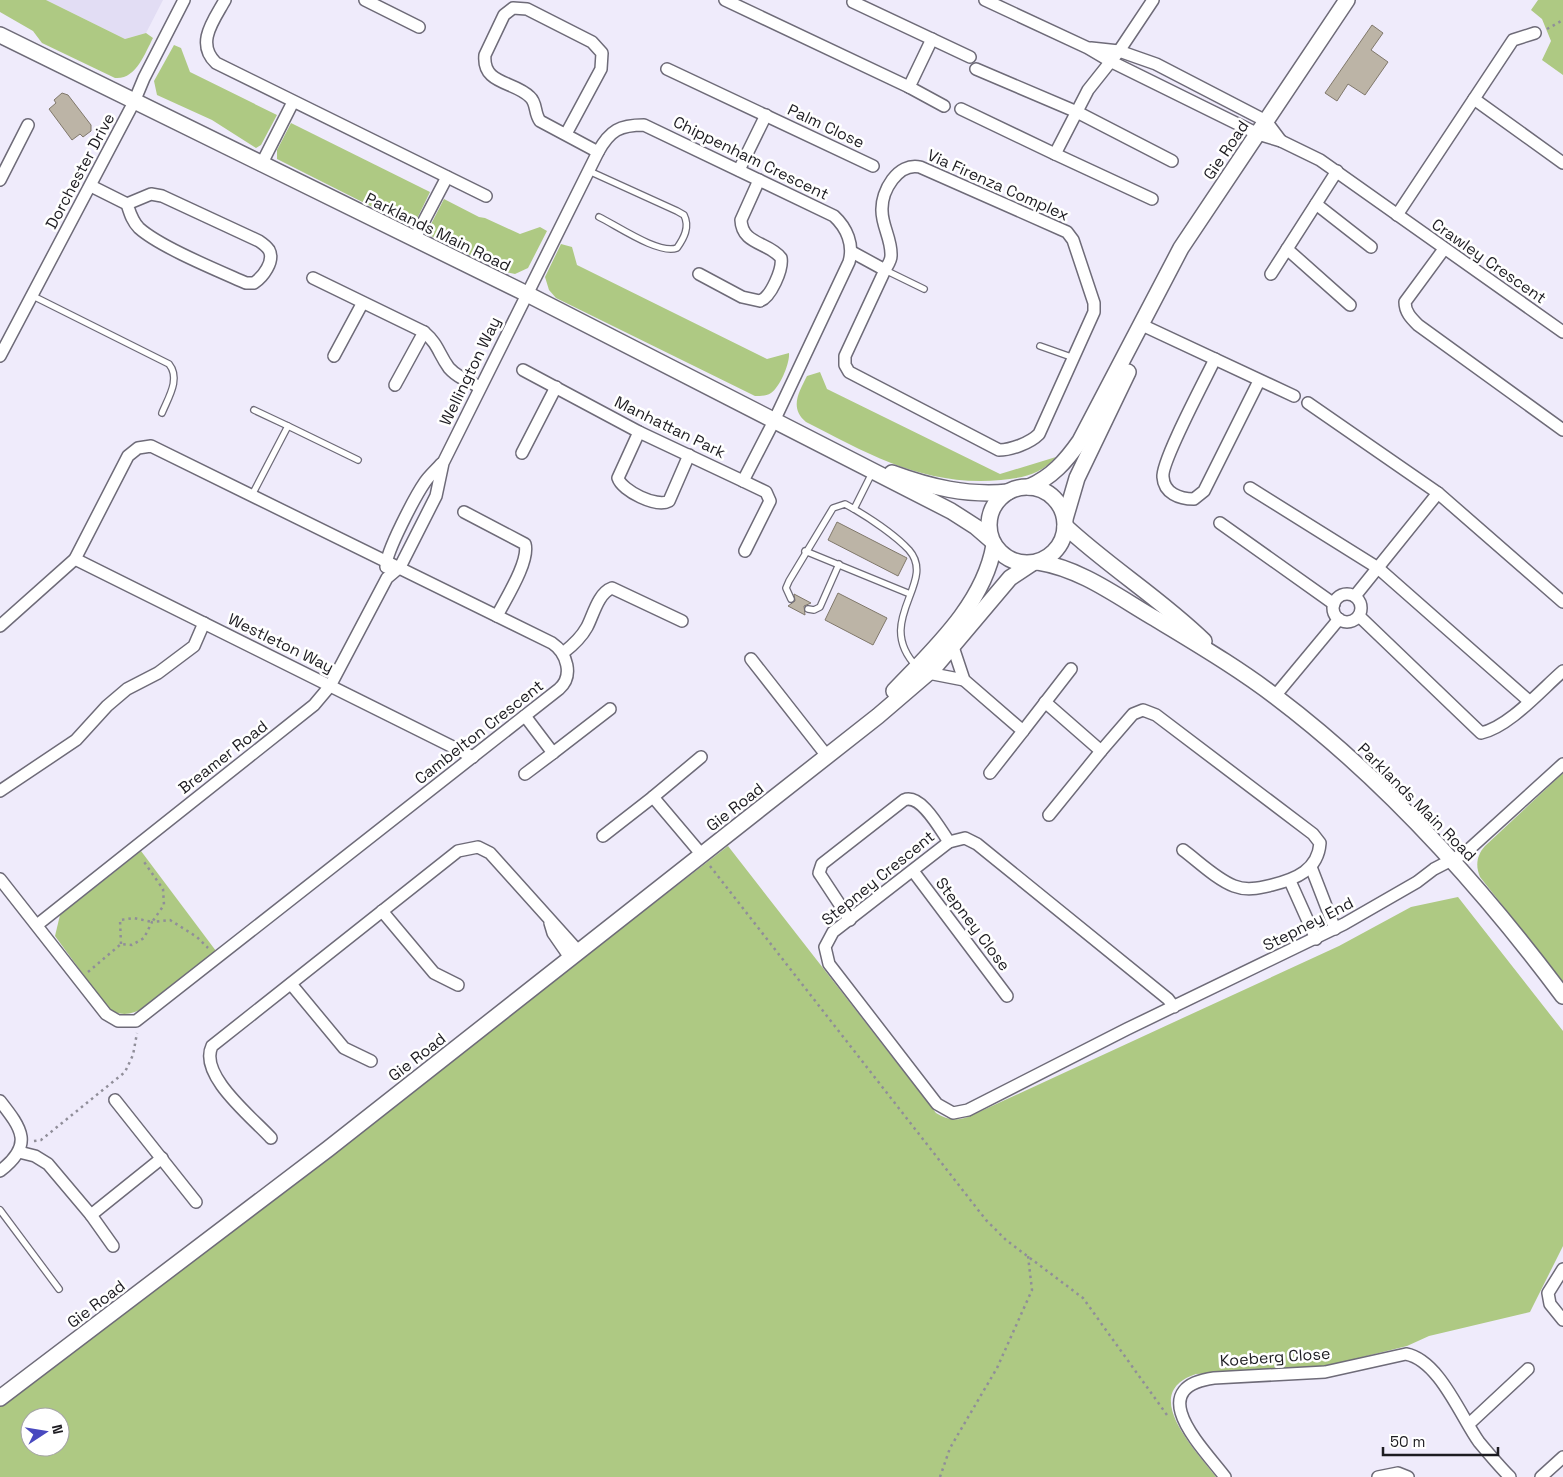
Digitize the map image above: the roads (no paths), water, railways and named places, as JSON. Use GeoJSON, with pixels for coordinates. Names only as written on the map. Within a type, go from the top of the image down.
{"type":"FeatureCollection","features":[{"type":"Feature","properties":{"kind":"street","name":"Dorchester Drive"},"geometry":{"type":"LineString","coordinates":[[0,356],[134,102],[152,61],[184,0]]}},
{"type":"Feature","properties":{"kind":"street"},"geometry":{"type":"LineString","coordinates":[[226,0],[206,38],[208,55],[216,63],[486,196]]}},
{"type":"Feature","properties":{"kind":"street"},"geometry":{"type":"LineString","coordinates":[[365,0],[419,27]]}},
{"type":"Feature","properties":{"kind":"street"},"geometry":{"type":"LineString","coordinates":[[725,0],[909,87],[944,106]]}},
{"type":"Feature","properties":{"kind":"street"},"geometry":{"type":"LineString","coordinates":[[748,11],[753,0]]}},
{"type":"Feature","properties":{"kind":"street"},"geometry":{"type":"LineString","coordinates":[[987,0],[1088,48],[1119,51],[1156,64],[1266,121]]}},
{"type":"Feature","properties":{"kind":"street"},"geometry":{"type":"LineString","coordinates":[[1055,154],[1088,90],[1119,51],[1153,0]]}},
{"type":"Feature","properties":{"kind":"street","name":"Gie Road"},"geometry":{"type":"LineString","coordinates":[[1029,487],[1060,468],[1080,441],[1181,248],[1347,0]]}},
{"type":"Feature","properties":{"kind":"street"},"geometry":{"type":"LineString","coordinates":[[852,1],[970,57]]}},
{"type":"Feature","properties":{"kind":"street"},"geometry":{"type":"LineString","coordinates":[[566,134],[600,69],[602,53],[592,42],[527,9],[513,8],[504,15],[488,50],[485,62],[486,68],[492,77],[530,96],[540,121],[598,152]]}},
{"type":"Feature","properties":{"kind":"street"},"geometry":{"type":"LineString","coordinates":[[1397,215],[1513,40],[1535,33]]}},
{"type":"Feature","properties":{"kind":"street","name":"Parklands Main Road"},"geometry":{"type":"LineString","coordinates":[[0,34],[261,165],[527,294],[859,464],[948,490],[974,493],[1008,492]]}},
{"type":"Feature","properties":{"kind":"street"},"geometry":{"type":"LineString","coordinates":[[909,87],[932,39]]}},
{"type":"Feature","properties":{"kind":"street","name":"Crawley Crescent"},"geometry":{"type":"LineString","coordinates":[[1088,48],[1110,61],[1258,134],[1281,141],[1320,160],[1563,332]]}},
{"type":"Feature","properties":{"kind":"street","name":"Palm Close"},"geometry":{"type":"LineString","coordinates":[[667,69],[873,166]]}},
{"type":"Feature","properties":{"kind":"street"},"geometry":{"type":"LineString","coordinates":[[976,69],[1077,112],[1172,161]]}},
{"type":"Feature","properties":{"kind":"street"},"geometry":{"type":"LineString","coordinates":[[1474,100],[1563,163]]}},
{"type":"Feature","properties":{"kind":"street"},"geometry":{"type":"LineString","coordinates":[[261,165],[293,102]]}},
{"type":"Feature","properties":{"kind":"street"},"geometry":{"type":"LineString","coordinates":[[961,109],[1152,199]]}},
{"type":"Feature","properties":{"kind":"street","name":"Palm Close"},"geometry":{"type":"LineString","coordinates":[[739,170],[766,115]]}},
{"type":"Feature","properties":{"kind":"street","name":"Crawley Crescent"},"geometry":{"type":"LineString","coordinates":[[1266,121],[1281,141]]}},
{"type":"Feature","properties":{"kind":"street"},"geometry":{"type":"LineString","coordinates":[[0,180],[28,124]]}},
{"type":"Feature","properties":{"kind":"street","name":"Chippenham Crescent"},"geometry":{"type":"LineString","coordinates":[[527,294],[598,152],[612,133],[623,126],[644,125],[834,216],[848,237],[852,252]]}},
{"type":"Feature","properties":{"kind":"street","name":"Via Firenza Complex"},"geometry":{"type":"LineString","coordinates":[[909,166],[920,167],[1067,232],[1073,240],[1094,303],[1094,312],[1038,434],[1034,438],[1006,450],[999,450],[849,372],[845,365],[845,356],[885,270],[891,258],[882,210],[884,196],[895,176],[909,166]]}},
{"type":"Feature","properties":{"kind":"street"},"geometry":{"type":"LineString","coordinates":[[1271,274],[1337,171]]}},
{"type":"Feature","properties":{"kind":"street"},"geometry":{"type":"LineString","coordinates":[[414,240],[447,177]]}},
{"type":"Feature","properties":{"kind":"street"},"geometry":{"type":"LineString","coordinates":[[699,274],[742,297],[760,300],[766,297],[779,272],[781,258],[777,253],[750,239],[740,220],[759,180]]}},
{"type":"Feature","properties":{"kind":"street"},"geometry":{"type":"LineString","coordinates":[[90,186],[127,204],[131,218],[140,228],[188,256],[246,283],[254,283],[264,274],[270,256],[269,250],[259,241],[162,196],[145,196],[127,204]]}},
{"type":"Feature","properties":{"kind":"street"},"geometry":{"type":"LineString","coordinates":[[1316,204],[1371,247]]}},
{"type":"Feature","properties":{"kind":"street"},"geometry":{"type":"LineString","coordinates":[[1287,249],[1350,305]]}},
{"type":"Feature","properties":{"kind":"street"},"geometry":{"type":"LineString","coordinates":[[1444,249],[1405,302],[1405,308],[1409,316],[1418,325],[1563,430]]}},
{"type":"Feature","properties":{"kind":"street"},"geometry":{"type":"LineString","coordinates":[[743,481],[774,421],[852,252],[885,270]]}},
{"type":"Feature","properties":{"kind":"street"},"geometry":{"type":"LineString","coordinates":[[313,278],[362,304],[424,332],[436,342],[450,369],[480,387]]}},
{"type":"Feature","properties":{"kind":"street","name":"Wellington Way"},"geometry":{"type":"LineString","coordinates":[[400,568],[436,496],[443,463],[527,294]]}},
{"type":"Feature","properties":{"kind":"street"},"geometry":{"type":"LineString","coordinates":[[334,356],[362,304]]}},
{"type":"Feature","properties":{"kind":"street"},"geometry":{"type":"LineString","coordinates":[[1142,325],[1294,396]]}},
{"type":"Feature","properties":{"kind":"street","name":"Gie Road"},"geometry":{"type":"LineString","coordinates":[[1065,523],[1080,472],[1118,396],[1139,345],[1142,325]]}},
{"type":"Feature","properties":{"kind":"street"},"geometry":{"type":"LineString","coordinates":[[395,385],[424,332]]}},
{"type":"Feature","properties":{"kind":"street"},"geometry":{"type":"LineString","coordinates":[[1215,359],[1177,438],[1162,475],[1166,489],[1176,496],[1194,499],[1204,491],[1259,381]]}},
{"type":"Feature","properties":{"kind":"street","name":"Manhattan Park"},"geometry":{"type":"LineString","coordinates":[[523,370],[639,432],[766,492],[770,501],[745,552]]}},
{"type":"Feature","properties":{"kind":"street"},"geometry":{"type":"LineString","coordinates":[[522,454],[556,387]]}},
{"type":"Feature","properties":{"kind":"street"},"geometry":{"type":"LineString","coordinates":[[1308,403],[1438,493],[1563,602]]}},
{"type":"Feature","properties":{"kind":"street"},"geometry":{"type":"LineString","coordinates":[[639,432],[618,478],[623,488],[655,503],[660,504],[669,501],[689,455]]}},
{"type":"Feature","properties":{"kind":"street"},"geometry":{"type":"LineString","coordinates":[[0,626],[75,559],[128,456],[138,448],[156,447],[552,643],[562,653],[586,629],[603,594],[612,588],[682,621]]}},
{"type":"Feature","properties":{"kind":"street","name":"Wellington Way"},"geometry":{"type":"LineString","coordinates":[[385,560],[425,482],[443,463]]}},
{"type":"Feature","properties":{"kind":"street","name":"Parklands Main Road"},"geometry":{"type":"LineString","coordinates":[[874,469],[960,516],[992,542]]}},
{"type":"Feature","properties":{"kind":"street"},"geometry":{"type":"LineString","coordinates":[[1029,487],[1042,490],[1054,498],[1060,505],[1065,523],[1063,538],[1056,550],[1034,563],[1010,560],[992,542],[988,526],[991,510],[1001,497],[1008,492],[1029,487]]}},
{"type":"Feature","properties":{"kind":"street"},"geometry":{"type":"LineString","coordinates":[[1250,488],[1378,568],[1529,701]]}},
{"type":"Feature","properties":{"kind":"street"},"geometry":{"type":"LineString","coordinates":[[1355,596],[1438,493]]}},
{"type":"Feature","properties":{"kind":"street"},"geometry":{"type":"LineString","coordinates":[[464,512],[525,544],[526,553],[497,616]]}},
{"type":"Feature","properties":{"kind":"street","name":"Parklands Main Road"},"geometry":{"type":"LineString","coordinates":[[1065,523],[1083,543],[1185,622],[1221,658]]}},
{"type":"Feature","properties":{"kind":"street"},"geometry":{"type":"LineString","coordinates":[[1220,523],[1334,604]]}},
{"type":"Feature","properties":{"kind":"street","name":"Gie Road"},"geometry":{"type":"LineString","coordinates":[[922,670],[976,592],[991,559],[992,542]]}},
{"type":"Feature","properties":{"kind":"street","name":"Westleton Way"},"geometry":{"type":"LineString","coordinates":[[75,559],[473,757]]}},
{"type":"Feature","properties":{"kind":"street"},"geometry":{"type":"LineString","coordinates":[[385,560],[387,578]]}},
{"type":"Feature","properties":{"kind":"street","name":"Parklands Main Road"},"geometry":{"type":"LineString","coordinates":[[1034,563],[1057,565],[1096,582],[1221,658],[1275,696],[1370,776],[1452,860],[1563,996]]}},
{"type":"Feature","properties":{"kind":"street","name":"Gie Road"},"geometry":{"type":"LineString","coordinates":[[0,1398],[204,1244],[702,856],[850,738],[922,670],[953,647],[1010,578],[1034,563]]}},
{"type":"Feature","properties":{"kind":"street","name":"Breamer Road"},"geometry":{"type":"LineString","coordinates":[[37,925],[314,705],[330,686],[387,578],[400,568]]}},
{"type":"Feature","properties":{"kind":"street"},"geometry":{"type":"LineString","coordinates":[[1343,594],[1355,596],[1361,605],[1359,616],[1350,621],[1339,619],[1335,614],[1334,604],[1343,594]]}},
{"type":"Feature","properties":{"kind":"street"},"geometry":{"type":"LineString","coordinates":[[1359,616],[1481,733],[1491,731],[1503,724],[1563,671]]}},
{"type":"Feature","properties":{"kind":"street"},"geometry":{"type":"LineString","coordinates":[[1275,696],[1339,619]]}},
{"type":"Feature","properties":{"kind":"street"},"geometry":{"type":"LineString","coordinates":[[0,791],[76,740],[107,706],[127,689],[158,673],[194,646],[204,623]]}},
{"type":"Feature","properties":{"kind":"street"},"geometry":{"type":"LineString","coordinates":[[953,647],[964,680]]}},
{"type":"Feature","properties":{"kind":"street","name":"Cambelton Crescent"},"geometry":{"type":"LineString","coordinates":[[37,925],[112,1018],[124,1023],[136,1021],[564,684],[567,668],[562,653]]}},
{"type":"Feature","properties":{"kind":"street"},"geometry":{"type":"LineString","coordinates":[[751,659],[827,756]]}},
{"type":"Feature","properties":{"kind":"street"},"geometry":{"type":"LineString","coordinates":[[990,773],[1070,669]]}},
{"type":"Feature","properties":{"kind":"street"},"geometry":{"type":"LineString","coordinates":[[922,670],[964,680],[1023,731]]}},
{"type":"Feature","properties":{"kind":"street"},"geometry":{"type":"LineString","coordinates":[[1046,702],[1101,750]]}},
{"type":"Feature","properties":{"kind":"street"},"geometry":{"type":"LineString","coordinates":[[525,774],[610,709]]}},
{"type":"Feature","properties":{"kind":"street"},"geometry":{"type":"LineString","coordinates":[[1049,815],[1101,750],[1133,714],[1143,710],[1156,715],[1313,834],[1320,842],[1320,852],[1311,867],[1300,877],[1290,881],[1244,889],[1232,886],[1183,850]]}},
{"type":"Feature","properties":{"kind":"street"},"geometry":{"type":"LineString","coordinates":[[525,716],[552,753]]}},
{"type":"Feature","properties":{"kind":"street"},"geometry":{"type":"LineString","coordinates":[[603,836],[701,756]]}},
{"type":"Feature","properties":{"kind":"street","name":"Stepney End"},"geometry":{"type":"LineString","coordinates":[[1174,1007],[1335,929],[1418,882],[1434,869],[1465,853],[1563,764]]}},
{"type":"Feature","properties":{"kind":"street"},"geometry":{"type":"LineString","coordinates":[[653,797],[702,856]]}},
{"type":"Feature","properties":{"kind":"street"},"geometry":{"type":"LineString","coordinates":[[850,920],[821,876],[822,864],[904,800],[910,798],[917,800],[925,809],[949,842]]}},
{"type":"Feature","properties":{"kind":"street","name":"Stepney Crescent"},"geometry":{"type":"LineString","coordinates":[[959,838],[974,842],[1168,999],[1174,1007],[994,1098],[963,1112],[953,1113],[937,1104],[829,964],[825,953],[826,941],[833,932],[912,871],[949,842],[959,838]]}},
{"type":"Feature","properties":{"kind":"street"},"geometry":{"type":"LineString","coordinates":[[271,1138],[228,1093],[214,1075],[209,1053],[221,1038],[458,851],[478,847],[490,853],[548,919],[575,955]]}},
{"type":"Feature","properties":{"kind":"street"},"geometry":{"type":"LineString","coordinates":[[1311,867],[1335,929]]}},
{"type":"Feature","properties":{"kind":"street","name":"Stepney Close"},"geometry":{"type":"LineString","coordinates":[[912,871],[1007,996]]}},
{"type":"Feature","properties":{"kind":"street"},"geometry":{"type":"LineString","coordinates":[[0,879],[37,925]]}},
{"type":"Feature","properties":{"kind":"street"},"geometry":{"type":"LineString","coordinates":[[1290,881],[1316,939]]}},
{"type":"Feature","properties":{"kind":"street"},"geometry":{"type":"LineString","coordinates":[[382,911],[434,973],[458,985]]}},
{"type":"Feature","properties":{"kind":"street"},"geometry":{"type":"LineString","coordinates":[[291,984],[344,1048],[371,1061]]}},
{"type":"Feature","properties":{"kind":"street"},"geometry":{"type":"LineString","coordinates":[[115,1100],[196,1202]]}},
{"type":"Feature","properties":{"kind":"street"},"geometry":{"type":"LineString","coordinates":[[0,1101],[16,1121],[22,1134],[21,1147],[13,1161],[0,1171]]}},
{"type":"Feature","properties":{"kind":"street"},"geometry":{"type":"LineString","coordinates":[[21,1147],[48,1164],[91,1215],[113,1246]]}},
{"type":"Feature","properties":{"kind":"street"},"geometry":{"type":"LineString","coordinates":[[91,1215],[162,1158]]}},
{"type":"Feature","properties":{"kind":"street"},"geometry":{"type":"LineString","coordinates":[[1563,1269],[1548,1293],[1550,1304],[1563,1320]]}},
{"type":"Feature","properties":{"kind":"street","name":"Koeberg Close"},"geometry":{"type":"LineString","coordinates":[[1225,1477],[1180,1417],[1182,1395],[1190,1385],[1201,1380],[1325,1372],[1406,1354],[1418,1358],[1428,1366],[1456,1402],[1479,1441],[1510,1477]]}},
{"type":"Feature","properties":{"kind":"street"},"geometry":{"type":"LineString","coordinates":[[1469,1424],[1528,1369]]}},
{"type":"Feature","properties":{"kind":"street"},"geometry":{"type":"LineString","coordinates":[[1541,1477],[1563,1457]]}},
{"type":"Feature","properties":{"kind":"street"},"geometry":{"type":"LineString","coordinates":[[1378,1477],[1398,1473],[1408,1477]]}},
{"type":"Feature","properties":{"kind":"lane"},"geometry":{"type":"LineString","coordinates":[[588,171],[677,211],[684,215],[687,227],[677,248],[668,250],[642,240],[599,216]]}},
{"type":"Feature","properties":{"kind":"lane"},"geometry":{"type":"LineString","coordinates":[[885,270],[924,289]]}},
{"type":"Feature","properties":{"kind":"lane"},"geometry":{"type":"LineString","coordinates":[[33,296],[169,364],[174,373],[174,385],[162,413]]}},
{"type":"Feature","properties":{"kind":"lane"},"geometry":{"type":"LineString","coordinates":[[1040,346],[1074,358]]}},
{"type":"Feature","properties":{"kind":"lane"},"geometry":{"type":"LineString","coordinates":[[254,410],[358,460]]}},
{"type":"Feature","properties":{"kind":"lane"},"geometry":{"type":"LineString","coordinates":[[252,494],[288,426]]}},
{"type":"Feature","properties":{"kind":"lane"},"geometry":{"type":"LineString","coordinates":[[854,509],[874,469]]}},
{"type":"Feature","properties":{"kind":"lane"},"geometry":{"type":"LineString","coordinates":[[791,599],[786,588],[805,551],[833,508],[845,504],[909,550],[916,562],[917,574],[899,632],[906,654],[922,670]]}},
{"type":"Feature","properties":{"kind":"lane"},"geometry":{"type":"LineString","coordinates":[[805,551],[910,594]]}},
{"type":"Feature","properties":{"kind":"lane"},"geometry":{"type":"LineString","coordinates":[[808,609],[814,610],[820,607],[839,564]]}},
{"type":"Feature","properties":{"kind":"lane"},"geometry":{"type":"LineString","coordinates":[[0,1210],[59,1289]]}}]}
